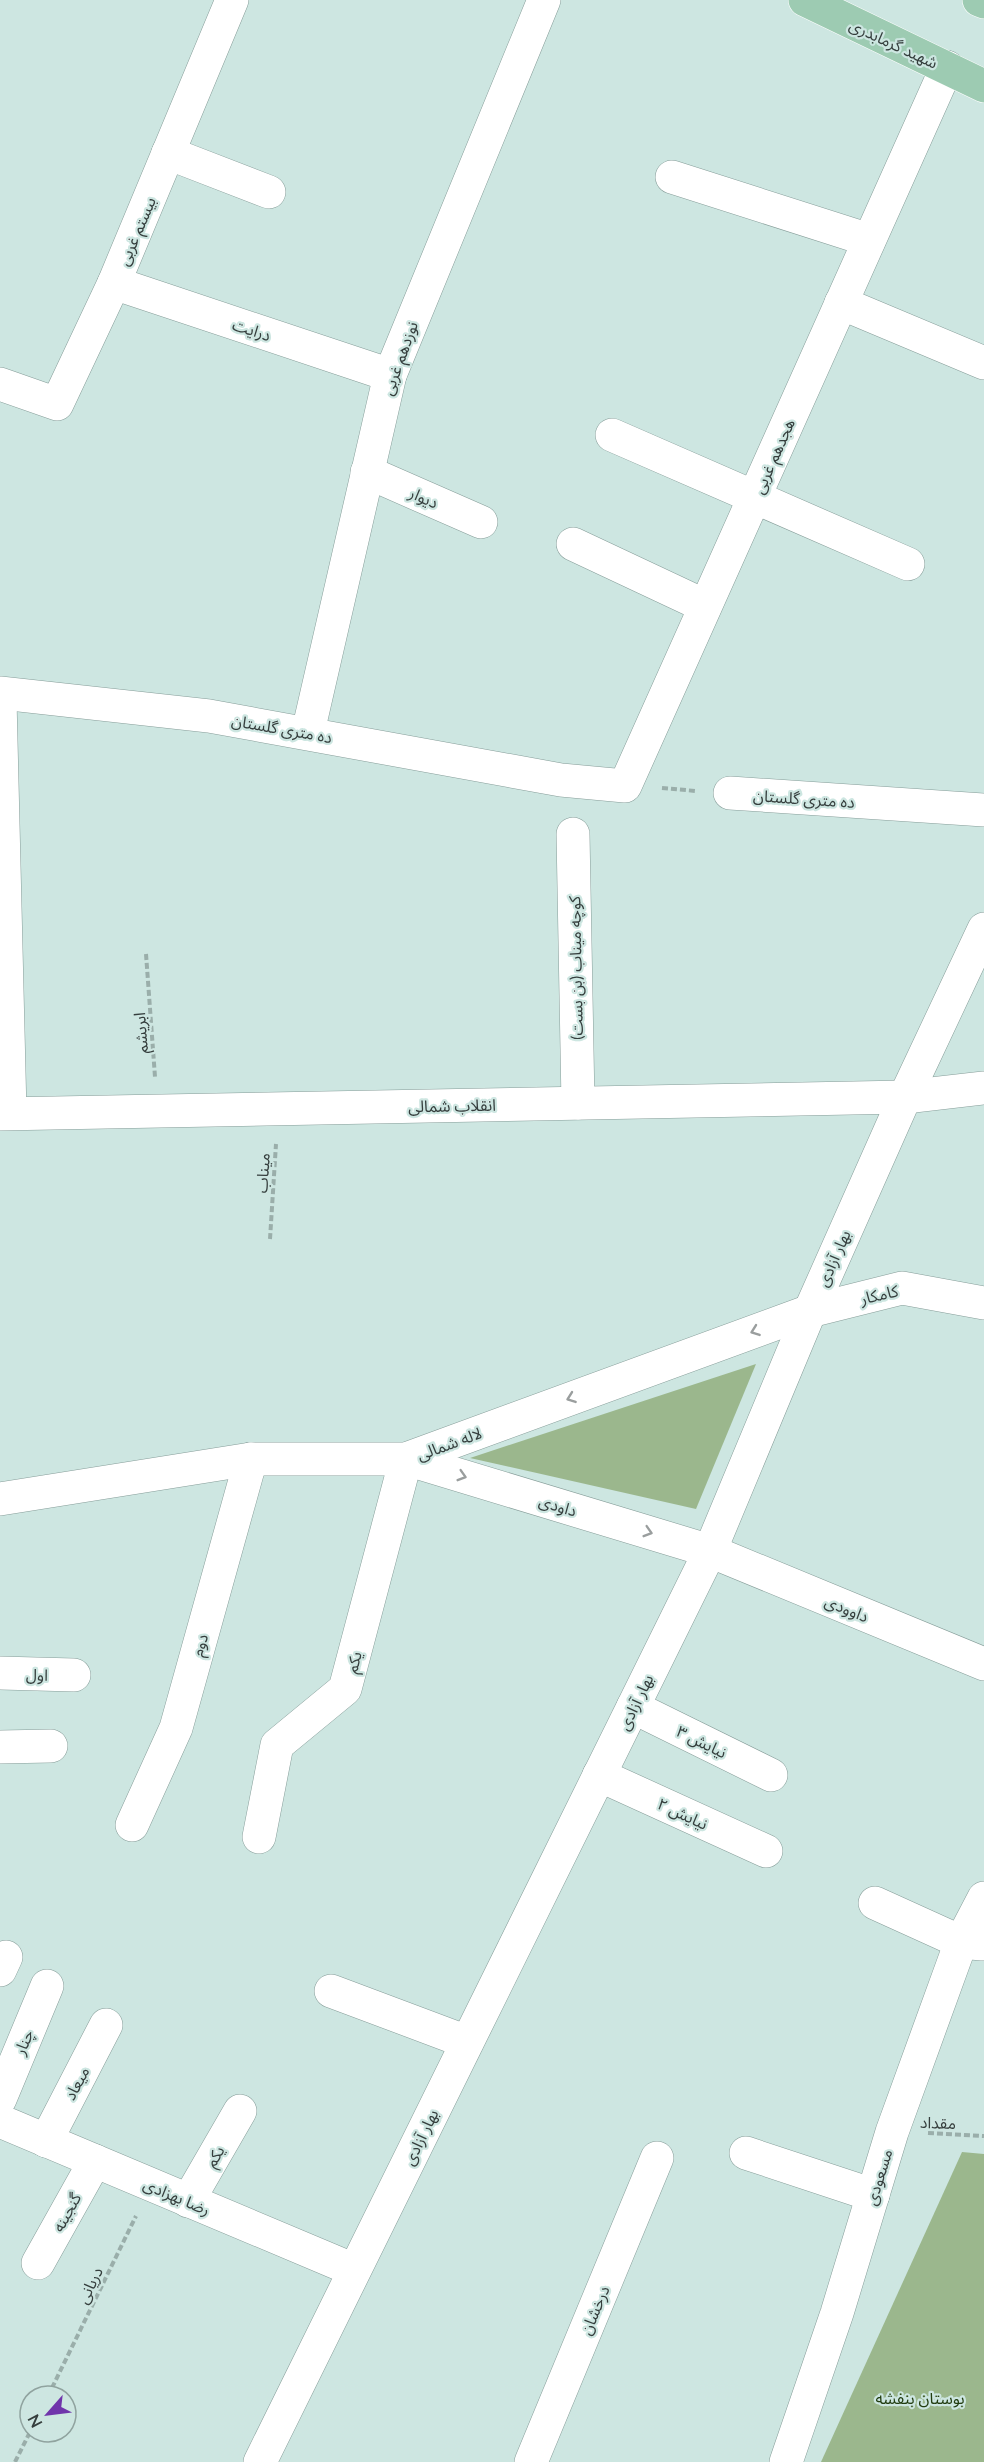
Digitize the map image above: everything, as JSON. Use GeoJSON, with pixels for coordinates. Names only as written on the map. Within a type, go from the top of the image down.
{"type":"FeatureCollection","features":[{"type":"Feature","properties":{"kind":"main road","name":"شهید گرمابدری"},"geometry":{"type":"LineString","coordinates":[[804,0],[984,86]]}},
{"type":"Feature","properties":{"kind":"main road"},"geometry":{"type":"LineString","coordinates":[[979,0],[984,2]]}},
{"type":"Feature","properties":{"kind":"street","name":"بیستم غربی"},"geometry":{"type":"LineString","coordinates":[[0,384],[57,404],[114,283],[232,0]]}},
{"type":"Feature","properties":{"kind":"street","name":"نوزدهم غربی"},"geometry":{"type":"LineString","coordinates":[[308,732],[390,375],[544,0]]}},
{"type":"Feature","properties":{"kind":"street","name":"هجدهم غربی"},"geometry":{"type":"LineString","coordinates":[[625,786],[947,68]]}},
{"type":"Feature","properties":{"kind":"street"},"geometry":{"type":"LineString","coordinates":[[168,153],[268,192]]}},
{"type":"Feature","properties":{"kind":"street"},"geometry":{"type":"LineString","coordinates":[[672,177],[869,240]]}},
{"type":"Feature","properties":{"kind":"street","name":"درایت"},"geometry":{"type":"LineString","coordinates":[[114,283],[390,375]]}},
{"type":"Feature","properties":{"kind":"street"},"geometry":{"type":"LineString","coordinates":[[842,303],[984,363]]}},
{"type":"Feature","properties":{"kind":"street"},"geometry":{"type":"LineString","coordinates":[[612,435],[908,564]]}},
{"type":"Feature","properties":{"kind":"street","name":"دیوار"},"geometry":{"type":"LineString","coordinates":[[368,472],[481,522]]}},
{"type":"Feature","properties":{"kind":"street"},"geometry":{"type":"LineString","coordinates":[[573,544],[705,606]]}},
{"type":"Feature","properties":{"kind":"street","name":"ده متری گلستان"},"geometry":{"type":"LineString","coordinates":[[0,693],[209,716],[308,732],[561,780],[625,786]]}},
{"type":"Feature","properties":{"kind":"street"},"geometry":{"type":"LineString","coordinates":[[0,699],[5,1113]]}},
{"type":"Feature","properties":{"kind":"street","name":"ده متری گلستان"},"geometry":{"type":"LineString","coordinates":[[730,793],[984,810]]}},
{"type":"Feature","properties":{"kind":"street","name":"کوچه میناب (بن بست)"},"geometry":{"type":"LineString","coordinates":[[573,834],[578,1102]]}},
{"type":"Feature","properties":{"kind":"street","name":"بهار آزادی"},"geometry":{"type":"LineString","coordinates":[[260,2462],[710,1551],[810,1311],[905,1097],[984,929]]}},
{"type":"Feature","properties":{"kind":"street","name":"انقلاب شمالی"},"geometry":{"type":"LineString","coordinates":[[5,1113],[905,1097],[984,1088]]}},
{"type":"Feature","properties":{"kind":"street","name":"کامکار"},"geometry":{"type":"LineString","coordinates":[[810,1311],[902,1288],[984,1303]]}},
{"type":"Feature","properties":{"kind":"street","name":"لاله شمالی"},"geometry":{"type":"LineString","coordinates":[[0,1499],[251,1460],[406,1459],[810,1311]]}},
{"type":"Feature","properties":{"kind":"street","name":"داودی"},"geometry":{"type":"LineString","coordinates":[[406,1459],[710,1551]]}},
{"type":"Feature","properties":{"kind":"street","name":"یکم"},"geometry":{"type":"LineString","coordinates":[[259,1837],[277,1745],[345,1689],[406,1459]]}},
{"type":"Feature","properties":{"kind":"street","name":"دوم"},"geometry":{"type":"LineString","coordinates":[[132,1825],[176,1728],[251,1460]]}},
{"type":"Feature","properties":{"kind":"street","name":"داوودی"},"geometry":{"type":"LineString","coordinates":[[710,1551],[984,1664]]}},
{"type":"Feature","properties":{"kind":"street","name":"اول"},"geometry":{"type":"LineString","coordinates":[[0,1673],[74,1675]]}},
{"type":"Feature","properties":{"kind":"street","name":"نیایش ۳"},"geometry":{"type":"LineString","coordinates":[[633,1707],[771,1775]]}},
{"type":"Feature","properties":{"kind":"street"},"geometry":{"type":"LineString","coordinates":[[0,1747],[51,1746]]}},
{"type":"Feature","properties":{"kind":"street","name":"نیایش ۲"},"geometry":{"type":"LineString","coordinates":[[599,1774],[766,1851]]}},
{"type":"Feature","properties":{"kind":"street","name":"مسعودی"},"geometry":{"type":"LineString","coordinates":[[786,2462],[837,2313],[892,2132],[973,1943],[984,1898]]}},
{"type":"Feature","properties":{"kind":"street"},"geometry":{"type":"LineString","coordinates":[[875,1903],[973,1943]]}},
{"type":"Feature","properties":{"kind":"street","name":"چنار"},"geometry":{"type":"LineString","coordinates":[[0,2099],[47,1986]]}},
{"type":"Feature","properties":{"kind":"street"},"geometry":{"type":"LineString","coordinates":[[331,1991],[467,2042]]}},
{"type":"Feature","properties":{"kind":"street","name":"میعاد"},"geometry":{"type":"LineString","coordinates":[[46,2141],[106,2025]]}},
{"type":"Feature","properties":{"kind":"street","name":"یکم"},"geometry":{"type":"LineString","coordinates":[[188,2201],[240,2111]]}},
{"type":"Feature","properties":{"kind":"street","name":"رضا بهزادی"},"geometry":{"type":"LineString","coordinates":[[0,2121],[354,2270]]}},
{"type":"Feature","properties":{"kind":"street"},"geometry":{"type":"LineString","coordinates":[[746,2153],[873,2195]]}},
{"type":"Feature","properties":{"kind":"street","name":"درخشان"},"geometry":{"type":"LineString","coordinates":[[531,2462],[657,2158]]}},
{"type":"Feature","properties":{"kind":"street","name":"گنجینه"},"geometry":{"type":"LineString","coordinates":[[38,2263],[95,2161]]}},
{"type":"Feature","properties":{"kind":"path","name":"ده متری گلستان"},"geometry":{"type":"LineString","coordinates":[[625,786],[730,793]]}},
{"type":"Feature","properties":{"kind":"path","name":"ابریشم"},"geometry":{"type":"LineString","coordinates":[[146,954],[158,1110]]}},
{"type":"Feature","properties":{"kind":"path","name":"میناب"},"geometry":{"type":"LineString","coordinates":[[270,1239],[278,1108]]}},
{"type":"Feature","properties":{"kind":"path","name":"مقداد"},"geometry":{"type":"LineString","coordinates":[[892,2132],[984,2136]]}},
{"type":"Feature","properties":{"kind":"path","name":"دریانی"},"geometry":{"type":"LineString","coordinates":[[54,2384],[151,2185]]}},
{"type":"Feature","properties":{"kind":"path"},"geometry":{"type":"LineString","coordinates":[[15,2462],[24,2444]]}},
{"type":"Feature","properties":{"kind":"green space"},"geometry":{"type":"Polygon","coordinates":[[[756,1364],[696,1509],[470,1458],[756,1364]]]}},
{"type":"Feature","properties":{"kind":"green space","name":"بوستان بنفشه"},"geometry":{"type":"Polygon","coordinates":[[[962,2152],[984,2154],[984,2462],[821,2462],[962,2152]]]}}]}
